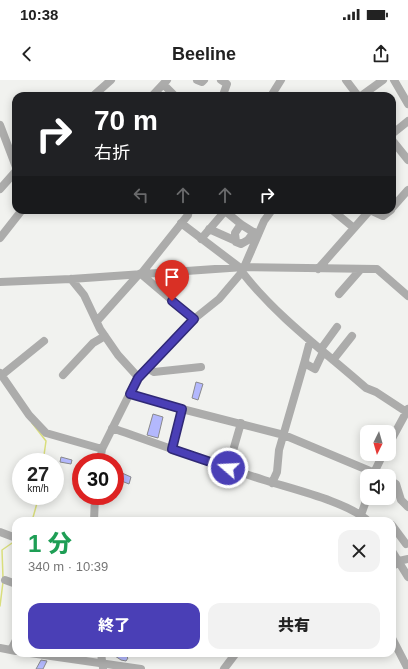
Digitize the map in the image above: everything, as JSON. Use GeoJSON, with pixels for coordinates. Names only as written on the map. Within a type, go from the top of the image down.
{"type":"FeatureCollection","features":[{"type":"Feature","properties":{"kind":"street"},"geometry":{"type":"LineString","coordinates":[[98,92],[111,80]]}},
{"type":"Feature","properties":{"kind":"street"},"geometry":{"type":"LineString","coordinates":[[197,80],[202,82],[204,80]]}},
{"type":"Feature","properties":{"kind":"street"},"geometry":{"type":"LineString","coordinates":[[221,80],[227,84],[224,92]]}},
{"type":"Feature","properties":{"kind":"street"},"geometry":{"type":"LineString","coordinates":[[274,92],[281,80]]}},
{"type":"Feature","properties":{"kind":"street"},"geometry":{"type":"LineString","coordinates":[[346,80],[355,92]]}},
{"type":"Feature","properties":{"kind":"street"},"geometry":{"type":"LineString","coordinates":[[367,92],[383,80]]}},
{"type":"Feature","properties":{"kind":"street"},"geometry":{"type":"LineString","coordinates":[[394,80],[408,104]]}},
{"type":"Feature","properties":{"kind":"street"},"geometry":{"type":"LineString","coordinates":[[156,92],[166,82],[172,92]]}},
{"type":"Feature","properties":{"kind":"street"},"geometry":{"type":"LineString","coordinates":[[396,131],[408,122]]}},
{"type":"Feature","properties":{"kind":"street"},"geometry":{"type":"LineString","coordinates":[[0,125],[12,156]]}},
{"type":"Feature","properties":{"kind":"street"},"geometry":{"type":"LineString","coordinates":[[396,145],[408,160]]}},
{"type":"Feature","properties":{"kind":"street"},"geometry":{"type":"LineString","coordinates":[[0,189],[12,176]]}},
{"type":"Feature","properties":{"kind":"street"},"geometry":{"type":"LineString","coordinates":[[396,203],[408,190]]}},
{"type":"Feature","properties":{"kind":"street"},"geometry":{"type":"LineString","coordinates":[[0,238],[19,214]]}},
{"type":"Feature","properties":{"kind":"street"},"geometry":{"type":"LineString","coordinates":[[97,321],[140,274],[187,214]]}},
{"type":"Feature","properties":{"kind":"street"},"geometry":{"type":"LineString","coordinates":[[201,239],[222,214]]}},
{"type":"Feature","properties":{"kind":"street"},"geometry":{"type":"LineString","coordinates":[[229,214],[256,233]]}},
{"type":"Feature","properties":{"kind":"street"},"geometry":{"type":"LineString","coordinates":[[102,453],[112,428],[138,378],[194,319],[219,299],[242,269],[256,233],[269,214]]}},
{"type":"Feature","properties":{"kind":"street"},"geometry":{"type":"LineString","coordinates":[[337,214],[354,228]]}},
{"type":"Feature","properties":{"kind":"street"},"geometry":{"type":"LineString","coordinates":[[318,269],[366,214]]}},
{"type":"Feature","properties":{"kind":"street"},"geometry":{"type":"LineString","coordinates":[[181,223],[242,269],[263,296],[310,341],[366,388],[376,392],[408,411],[396,432]]}},
{"type":"Feature","properties":{"kind":"street"},"geometry":{"type":"LineString","coordinates":[[236,241],[235,233],[241,224]]}},
{"type":"Feature","properties":{"kind":"street"},"geometry":{"type":"LineString","coordinates":[[209,229],[241,244],[256,233]]}},
{"type":"Feature","properties":{"kind":"street"},"geometry":{"type":"LineString","coordinates":[[0,282],[242,269],[377,269],[408,296]]}},
{"type":"Feature","properties":{"kind":"street"},"geometry":{"type":"LineString","coordinates":[[339,294],[360,270]]}},
{"type":"Feature","properties":{"kind":"street"},"geometry":{"type":"LineString","coordinates":[[140,274],[194,319]]}},
{"type":"Feature","properties":{"kind":"street"},"geometry":{"type":"LineString","coordinates":[[71,279],[84,295],[105,336],[118,355],[138,378]]}},
{"type":"Feature","properties":{"kind":"street"},"geometry":{"type":"LineString","coordinates":[[305,360],[306,364],[315,368],[322,351],[337,327]]}},
{"type":"Feature","properties":{"kind":"street"},"geometry":{"type":"LineString","coordinates":[[63,375],[92,343],[105,336]]}},
{"type":"Feature","properties":{"kind":"street"},"geometry":{"type":"LineString","coordinates":[[333,360],[352,336]]}},
{"type":"Feature","properties":{"kind":"street"},"geometry":{"type":"LineString","coordinates":[[44,341],[1,374],[29,415],[46,433],[102,450]]}},
{"type":"Feature","properties":{"kind":"street"},"geometry":{"type":"LineString","coordinates":[[272,483],[277,472],[279,450],[310,341]]}},
{"type":"Feature","properties":{"kind":"street"},"geometry":{"type":"LineString","coordinates":[[147,368],[154,372],[201,367]]}},
{"type":"Feature","properties":{"kind":"street"},"geometry":{"type":"LineString","coordinates":[[130,394],[284,435],[362,469]]}},
{"type":"Feature","properties":{"kind":"street"},"geometry":{"type":"LineString","coordinates":[[172,449],[182,409]]}},
{"type":"Feature","properties":{"kind":"street"},"geometry":{"type":"LineString","coordinates":[[228,468],[241,423]]}},
{"type":"Feature","properties":{"kind":"street"},"geometry":{"type":"LineString","coordinates":[[112,428],[272,483],[312,495],[363,517]]}},
{"type":"Feature","properties":{"kind":"street"},"geometry":{"type":"LineString","coordinates":[[396,484],[401,500],[408,507]]}},
{"type":"Feature","properties":{"kind":"street"},"geometry":{"type":"LineString","coordinates":[[94,517],[95,505]]}},
{"type":"Feature","properties":{"kind":"street"},"geometry":{"type":"LineString","coordinates":[[361,515],[365,505]]}},
{"type":"Feature","properties":{"kind":"street"},"geometry":{"type":"LineString","coordinates":[[396,531],[406,544]]}},
{"type":"Feature","properties":{"kind":"street"},"geometry":{"type":"LineString","coordinates":[[0,532],[12,536]]}},
{"type":"Feature","properties":{"kind":"street"},"geometry":{"type":"LineString","coordinates":[[396,557],[408,577]]}},
{"type":"Feature","properties":{"kind":"street"},"geometry":{"type":"LineString","coordinates":[[396,564],[408,558]]}},
{"type":"Feature","properties":{"kind":"street"},"geometry":{"type":"LineString","coordinates":[[5,580],[12,583]]}},
{"type":"Feature","properties":{"kind":"street"},"geometry":{"type":"LineString","coordinates":[[396,646],[408,669]]}},
{"type":"Feature","properties":{"kind":"street"},"geometry":{"type":"LineString","coordinates":[[0,648],[12,650]]}},
{"type":"Feature","properties":{"kind":"street"},"geometry":{"type":"LineString","coordinates":[[61,657],[103,666],[141,669]]}},
{"type":"Feature","properties":{"kind":"street"},"geometry":{"type":"LineString","coordinates":[[224,669],[233,657]]}},
{"type":"Feature","properties":{"kind":"building"},"geometry":{"type":"Polygon","coordinates":[[[196,382],[203,384],[198,400],[192,398],[196,382]]]}},
{"type":"Feature","properties":{"kind":"building"},"geometry":{"type":"Polygon","coordinates":[[[153,414],[163,417],[158,438],[147,435],[153,414]]]}},
{"type":"Feature","properties":{"kind":"building"},"geometry":{"type":"Polygon","coordinates":[[[64,458],[72,460],[71,464],[64,463],[64,458]]]}},
{"type":"Feature","properties":{"kind":"building"},"geometry":{"type":"Polygon","coordinates":[[[124,474],[131,477],[129,484],[124,482],[124,474]]]}},
{"type":"Feature","properties":{"kind":"building"},"geometry":{"type":"Polygon","coordinates":[[[116,657],[128,658],[126,661],[116,657]]]}},
{"type":"Feature","properties":{"kind":"building"},"geometry":{"type":"Polygon","coordinates":[[[41,660],[47,661],[43,669],[36,669],[41,660]]]}},
{"type":"Feature","properties":{"kind":"waterway"},"geometry":{"type":"LineString","coordinates":[[32,423],[46,441],[44,453]]}},
{"type":"Feature","properties":{"kind":"waterway"},"geometry":{"type":"LineString","coordinates":[[33,517],[36,505]]}},
{"type":"Feature","properties":{"kind":"waterway"},"geometry":{"type":"LineString","coordinates":[[3,578],[2,550],[12,543]]}},
{"type":"Feature","properties":{"kind":"waterway"},"geometry":{"type":"LineString","coordinates":[[0,606],[3,582]]}},
{"type":"Feature","properties":{"kind":"route"},"geometry":{"type":"LineString","coordinates":[[172,301],[194,319],[138,378],[130,394],[182,409],[172,449],[228,468]]}}]}
